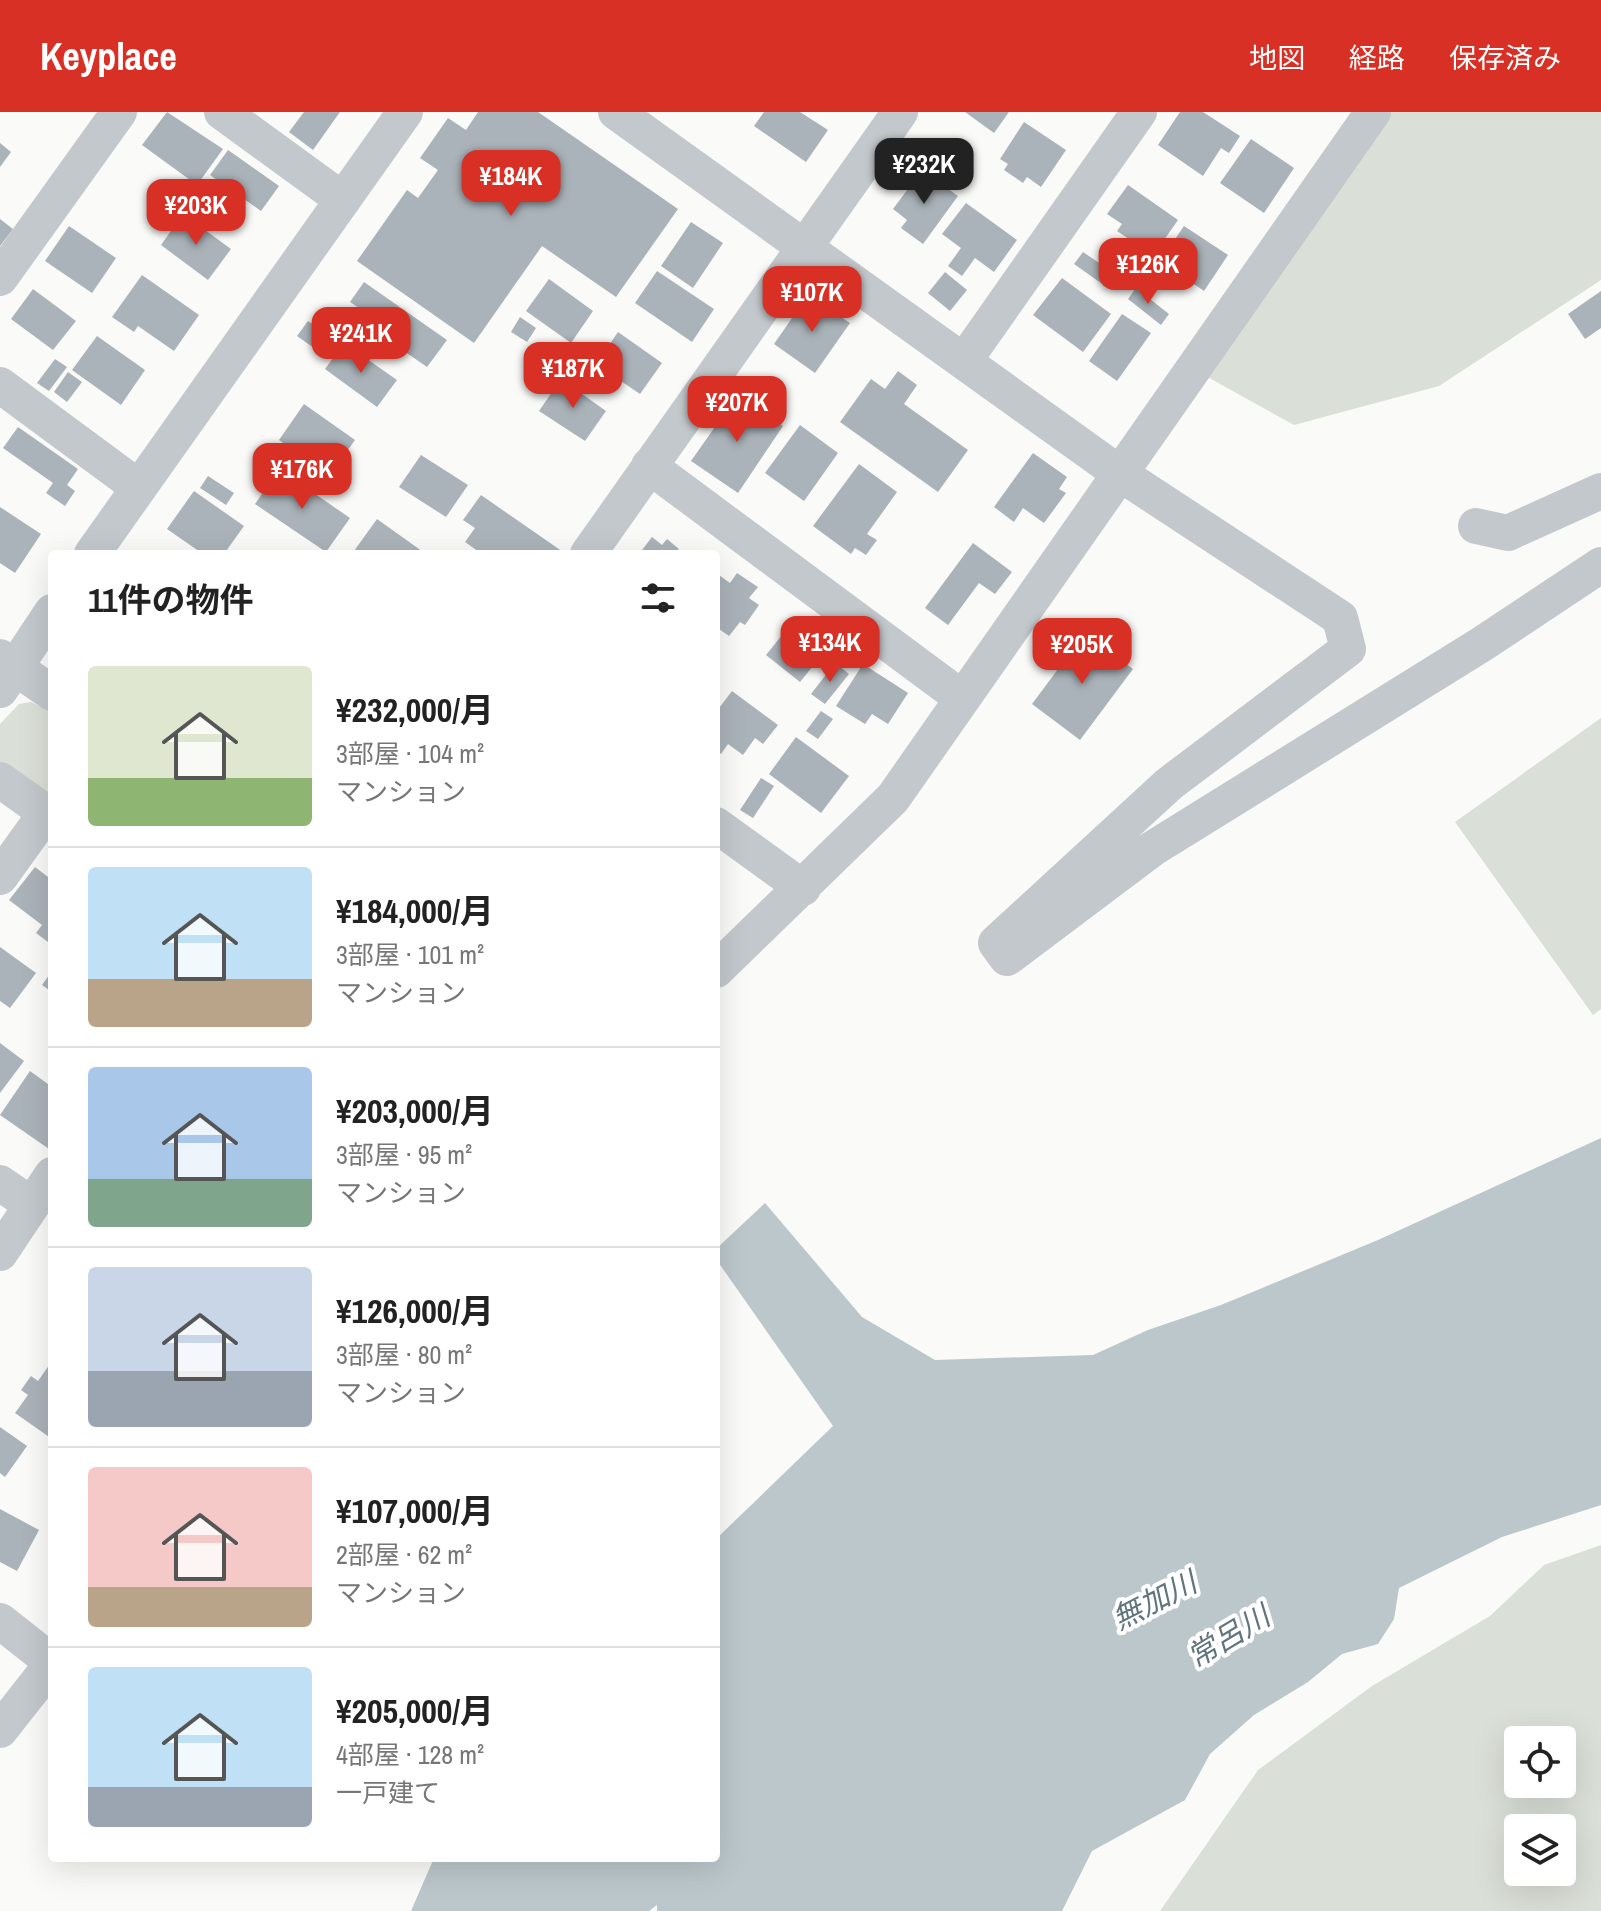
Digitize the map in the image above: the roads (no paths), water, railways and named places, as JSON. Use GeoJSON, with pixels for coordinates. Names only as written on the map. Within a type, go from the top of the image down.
{"type":"FeatureCollection","features":[{"type":"Feature","properties":{"kind":"street"},"geometry":{"type":"LineString","coordinates":[[0,278],[119,112]]}},
{"type":"Feature","properties":{"kind":"street"},"geometry":{"type":"LineString","coordinates":[[222,112],[343,200]]}},
{"type":"Feature","properties":{"kind":"street"},"geometry":{"type":"LineString","coordinates":[[95,550],[405,112]]}},
{"type":"Feature","properties":{"kind":"street"},"geometry":{"type":"LineString","coordinates":[[616,112],[1119,473],[1340,618],[1348,649],[1169,784],[996,943],[1007,958],[1152,849],[1482,644],[1601,565]]}},
{"type":"Feature","properties":{"kind":"street"},"geometry":{"type":"LineString","coordinates":[[591,550],[900,112]]}},
{"type":"Feature","properties":{"kind":"street"},"geometry":{"type":"LineString","coordinates":[[964,361],[1139,112]]}},
{"type":"Feature","properties":{"kind":"street"},"geometry":{"type":"LineString","coordinates":[[720,966],[893,798],[1373,112]]}},
{"type":"Feature","properties":{"kind":"street"},"geometry":{"type":"LineString","coordinates":[[0,385],[138,487]]}},
{"type":"Feature","properties":{"kind":"street"},"geometry":{"type":"LineString","coordinates":[[649,466],[962,698]]}},
{"type":"Feature","properties":{"kind":"street"},"geometry":{"type":"LineString","coordinates":[[1476,526],[1508,533],[1601,491]]}},
{"type":"Feature","properties":{"kind":"street"},"geometry":{"type":"LineString","coordinates":[[48,617],[5,671],[48,691]]}},
{"type":"Feature","properties":{"kind":"street"},"geometry":{"type":"LineString","coordinates":[[0,780],[48,814]]}},
{"type":"Feature","properties":{"kind":"street"},"geometry":{"type":"LineString","coordinates":[[0,877],[48,816]]}},
{"type":"Feature","properties":{"kind":"street"},"geometry":{"type":"LineString","coordinates":[[720,828],[803,888]]}},
{"type":"Feature","properties":{"kind":"street"},"geometry":{"type":"LineString","coordinates":[[0,1183],[42,1190],[0,1253]]}},
{"type":"Feature","properties":{"kind":"street"},"geometry":{"type":"LineString","coordinates":[[0,1621],[48,1660]]}},
{"type":"Feature","properties":{"kind":"street"},"geometry":{"type":"LineString","coordinates":[[0,1730],[48,1668]]}},
{"type":"Feature","properties":{"kind":"water"},"geometry":{"type":"Polygon","coordinates":[[[1601,1138],[1601,1505],[1502,1537],[1399,1588],[1394,1619],[1378,1644],[1342,1654],[1308,1682],[1254,1715],[1210,1754],[1185,1800],[1092,1851],[1062,1911],[657,1911],[657,1905],[649,1911],[411,1911],[432,1862],[720,1862],[720,1535],[833,1426],[720,1265],[720,1245],[765,1203],[862,1317],[935,1360],[1093,1355],[1148,1330],[1221,1305],[1378,1240],[1601,1138]]]}},
{"type":"Feature","properties":{"kind":"water label","name":"無加川"},"geometry":{"type":"Point","coordinates":[1154,1600]}},
{"type":"Feature","properties":{"kind":"water label","name":"常呂川"},"geometry":{"type":"Point","coordinates":[1228,1636]}}]}
